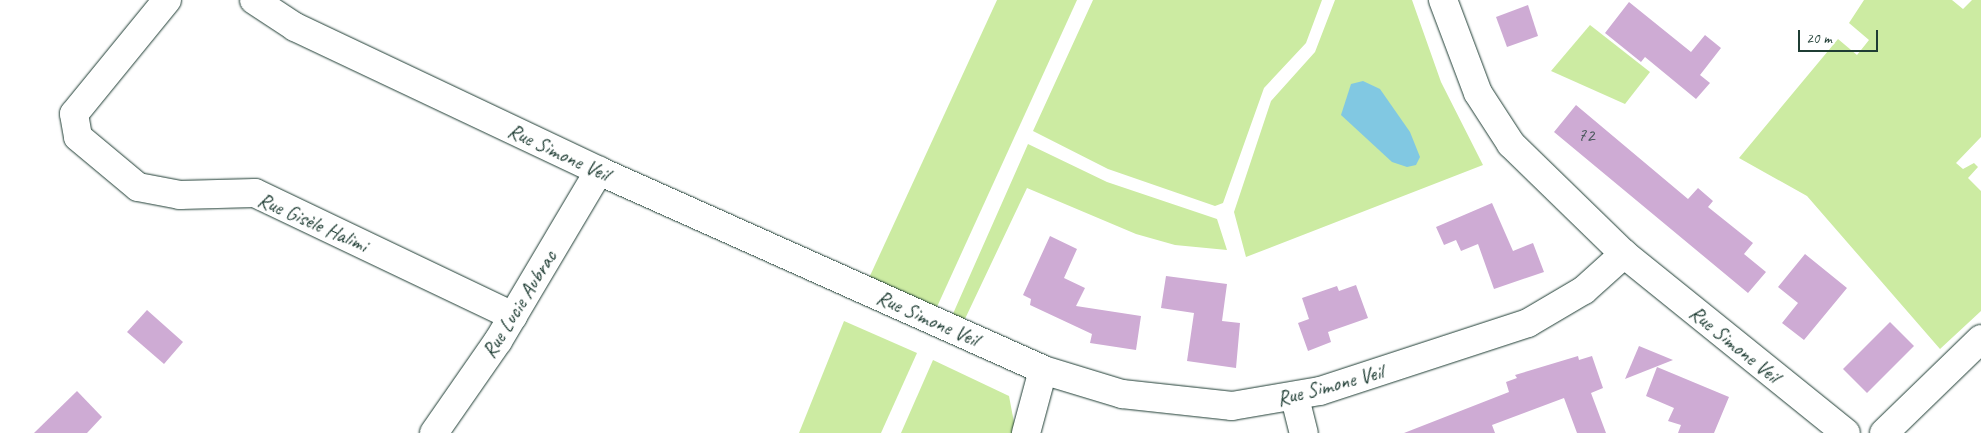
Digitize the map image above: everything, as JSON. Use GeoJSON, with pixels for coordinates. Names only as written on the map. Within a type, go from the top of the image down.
{"type":"FeatureCollection","features":[{"type":"Feature","properties":{"kind":"street","name":"Rue Gisèle Halimi"},"geometry":{"type":"LineString","coordinates":[[167,0],[74,114],[78,137],[138,187],[180,195],[255,193],[513,316]]}},
{"type":"Feature","properties":{"kind":"street","name":"Rue Simone Veil"},"geometry":{"type":"LineString","coordinates":[[254,0],[295,27],[599,171],[1043,370],[1122,394],[1232,406],[1295,398],[1528,323],[1584,290],[1624,254]]}},
{"type":"Feature","properties":{"kind":"street","name":"Rue Simone Veil"},"geometry":{"type":"LineString","coordinates":[[1443,0],[1494,123],[1554,189],[1624,254],[1846,433]]}},
{"type":"Feature","properties":{"kind":"street","name":"Rue Lucie Aubrac"},"geometry":{"type":"LineString","coordinates":[[434,433],[513,316],[599,171]]}},
{"type":"Feature","properties":{"kind":"street"},"geometry":{"type":"LineString","coordinates":[[1884,433],[1981,339]]}},
{"type":"Feature","properties":{"kind":"street"},"geometry":{"type":"LineString","coordinates":[[1026,433],[1043,370]]}},
{"type":"Feature","properties":{"kind":"street"},"geometry":{"type":"LineString","coordinates":[[1295,398],[1304,433]]}},
{"type":"Feature","properties":{"kind":"green space"},"geometry":{"type":"Polygon","coordinates":[[[997,0],[1077,0],[936,309],[869,278],[997,0]]]}},
{"type":"Feature","properties":{"kind":"green space"},"geometry":{"type":"Polygon","coordinates":[[[1093,0],[1322,0],[1306,43],[1264,88],[1223,203],[1215,206],[1108,169],[1033,131],[1093,0]]]}},
{"type":"Feature","properties":{"kind":"green space"},"geometry":{"type":"Polygon","coordinates":[[[1335,0],[1412,0],[1441,82],[1483,165],[1246,257],[1234,212],[1271,101],[1315,52],[1335,0]]]}},
{"type":"Feature","properties":{"kind":"green space"},"geometry":{"type":"Polygon","coordinates":[[[1864,0],[1952,0],[1963,9],[1972,0],[1981,0],[1981,137],[1956,163],[1963,169],[1974,163],[1978,167],[1968,178],[1981,191],[1981,311],[1940,349],[1807,196],[1739,158],[1838,39],[1857,55],[1869,40],[1849,23],[1864,0]]]}},
{"type":"Feature","properties":{"kind":"green space"},"geometry":{"type":"Polygon","coordinates":[[[1590,25],[1650,72],[1625,104],[1551,71],[1590,25]]]}},
{"type":"Feature","properties":{"kind":"green space"},"geometry":{"type":"Polygon","coordinates":[[[1028,144],[1107,182],[1217,219],[1227,250],[1175,245],[1136,234],[1027,188],[964,321],[952,316],[1028,144]]]}},
{"type":"Feature","properties":{"kind":"green space"},"geometry":{"type":"Polygon","coordinates":[[[844,321],[917,353],[881,433],[799,433],[844,321]]]}},
{"type":"Feature","properties":{"kind":"green space"},"geometry":{"type":"Polygon","coordinates":[[[933,360],[1009,396],[1016,433],[901,433],[933,360]]]}},
{"type":"Feature","properties":{"kind":"water"},"geometry":{"type":"Polygon","coordinates":[[[1363,81],[1380,89],[1410,132],[1420,157],[1416,165],[1407,167],[1392,162],[1341,115],[1351,84],[1363,81]]]}},
{"type":"Feature","properties":{"kind":"building"},"geometry":{"type":"Polygon","coordinates":[[[1629,2],[1691,52],[1705,35],[1721,48],[1700,75],[1710,83],[1696,99],[1645,57],[1641,62],[1605,33],[1629,2]]]}},
{"type":"Feature","properties":{"kind":"building"},"geometry":{"type":"Polygon","coordinates":[[[1528,5],[1538,36],[1507,47],[1496,17],[1528,5]]]}},
{"type":"Feature","properties":{"kind":"building"},"geometry":{"type":"Polygon","coordinates":[[[1576,105],[1688,199],[1698,188],[1713,201],[1708,207],[1753,243],[1744,254],[1766,272],[1748,293],[1554,132],[1576,105]]]}},
{"type":"Feature","properties":{"kind":"building"},"geometry":{"type":"Polygon","coordinates":[[[1492,203],[1513,251],[1533,243],[1544,272],[1494,289],[1478,244],[1461,251],[1456,240],[1444,245],[1436,227],[1492,203]]]}},
{"type":"Feature","properties":{"kind":"building"},"geometry":{"type":"Polygon","coordinates":[[[1050,236],[1077,249],[1064,278],[1085,288],[1076,306],[1141,316],[1136,350],[1090,343],[1092,334],[1030,305],[1031,299],[1023,295],[1050,236]]]}},
{"type":"Feature","properties":{"kind":"building"},"geometry":{"type":"Polygon","coordinates":[[[1805,254],[1847,288],[1804,340],[1782,323],[1798,303],[1778,287],[1805,254]]]}},
{"type":"Feature","properties":{"kind":"building"},"geometry":{"type":"Polygon","coordinates":[[[1166,276],[1227,284],[1222,321],[1240,323],[1236,368],[1187,361],[1194,313],[1161,308],[1166,276]]]}},
{"type":"Feature","properties":{"kind":"building"},"geometry":{"type":"Polygon","coordinates":[[[1356,285],[1368,318],[1328,332],[1331,342],[1308,351],[1298,323],[1309,319],[1302,298],[1337,286],[1339,291],[1356,285]]]}},
{"type":"Feature","properties":{"kind":"building"},"geometry":{"type":"Polygon","coordinates":[[[147,310],[183,342],[164,364],[127,332],[147,310]]]}},
{"type":"Feature","properties":{"kind":"building"},"geometry":{"type":"Polygon","coordinates":[[[1890,322],[1914,346],[1867,393],[1843,369],[1890,322]]]}},
{"type":"Feature","properties":{"kind":"building"},"geometry":{"type":"Polygon","coordinates":[[[1639,346],[1673,360],[1625,379],[1639,346]]]}},
{"type":"Feature","properties":{"kind":"building"},"geometry":{"type":"Polygon","coordinates":[[[1578,356],[1579,360],[1592,356],[1603,388],[1591,393],[1606,433],[1577,433],[1564,398],[1492,425],[1495,433],[1404,433],[1509,392],[1506,382],[1517,378],[1515,375],[1578,356]]]}},
{"type":"Feature","properties":{"kind":"building"},"geometry":{"type":"Polygon","coordinates":[[[1657,367],[1729,397],[1714,433],[1678,433],[1681,425],[1668,421],[1674,408],[1646,396],[1657,367]]]}},
{"type":"Feature","properties":{"kind":"building"},"geometry":{"type":"Polygon","coordinates":[[[77,391],[102,417],[87,433],[34,433],[77,391]]]}}]}
